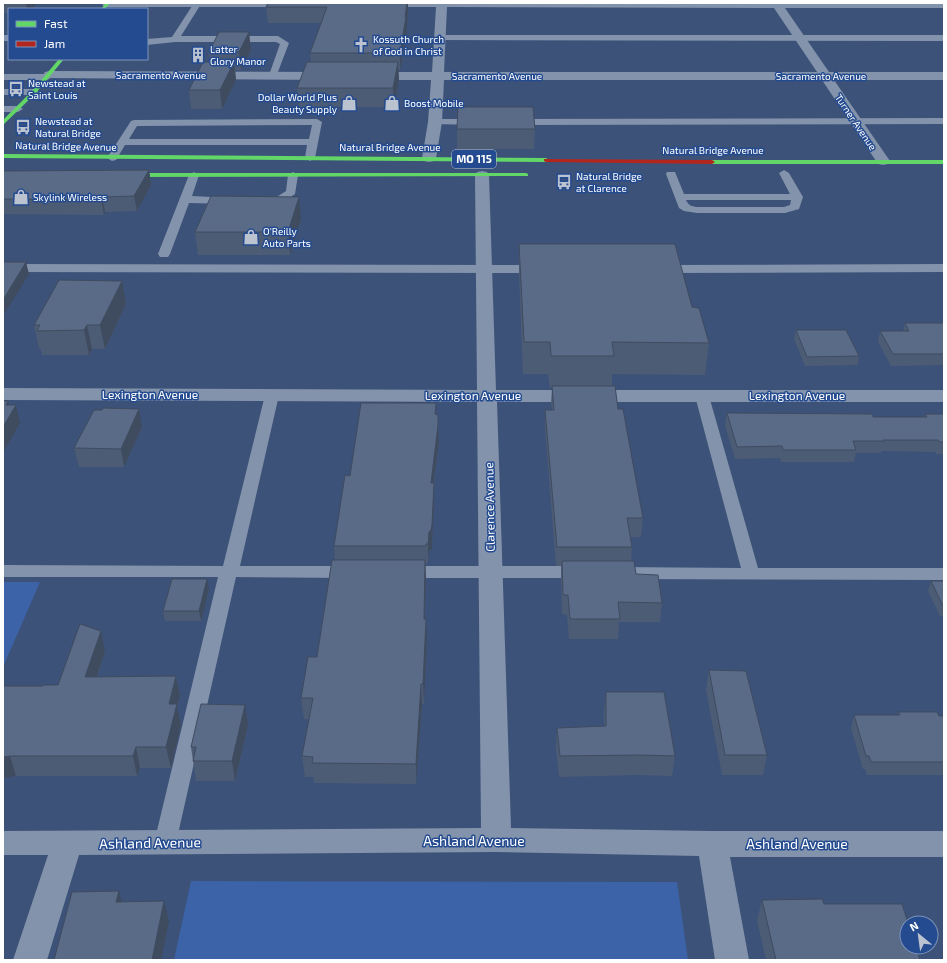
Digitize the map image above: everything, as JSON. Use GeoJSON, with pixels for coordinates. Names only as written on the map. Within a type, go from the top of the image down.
{"type":"FeatureCollection","features":[{"type":"Feature","properties":{"kind":"main road"},"geometry":{"type":"LineString","coordinates":[[3,123],[34,92],[61,60]]}},
{"type":"Feature","properties":{"kind":"main road","name":"Natural Bridge Avenue"},"geometry":{"type":"LineString","coordinates":[[3,156],[112,158],[429,158],[673,162],[944,162]]}},
{"type":"Feature","properties":{"kind":"main road"},"geometry":{"type":"LineString","coordinates":[[43,166],[122,165],[220,158]]}},
{"type":"Feature","properties":{"kind":"main road"},"geometry":{"type":"LineString","coordinates":[[772,173],[788,173]]}},
{"type":"Feature","properties":{"kind":"main road","name":"Natural Bridge Avenue"},"geometry":{"type":"LineString","coordinates":[[660,174],[675,174]]}},
{"type":"Feature","properties":{"kind":"main road"},"geometry":{"type":"LineString","coordinates":[[107,175],[535,175]]}},
{"type":"Feature","properties":{"kind":"street"},"geometry":{"type":"LineString","coordinates":[[106,5],[310,4]]}},
{"type":"Feature","properties":{"kind":"street"},"geometry":{"type":"LineString","coordinates":[[366,4],[944,5]]}},
{"type":"Feature","properties":{"kind":"street"},"geometry":{"type":"LineString","coordinates":[[429,158],[435,122],[436,76],[442,4]]}},
{"type":"Feature","properties":{"kind":"street","name":"Turner Avenue"},"geometry":{"type":"LineString","coordinates":[[777,4],[883,162]]}},
{"type":"Feature","properties":{"kind":"street","name":"Sacramento Avenue"},"geometry":{"type":"LineString","coordinates":[[48,76],[342,76]]}},
{"type":"Feature","properties":{"kind":"street","name":"Sacramento Avenue"},"geometry":{"type":"LineString","coordinates":[[357,76],[944,76]]}},
{"type":"Feature","properties":{"kind":"street","name":"Clarence Avenue"},"geometry":{"type":"LineString","coordinates":[[482,175],[496,840]]}},
{"type":"Feature","properties":{"kind":"street","name":"Lexington Avenue"},"geometry":{"type":"LineString","coordinates":[[3,394],[944,396]]}},
{"type":"Feature","properties":{"kind":"street","name":"Ashland Avenue"},"geometry":{"type":"LineString","coordinates":[[3,844],[496,840],[712,844],[944,844]]}},
{"type":"Feature","properties":{"kind":"street"},"geometry":{"type":"LineString","coordinates":[[30,960],[67,844]]}},
{"type":"Feature","properties":{"kind":"street"},"geometry":{"type":"LineString","coordinates":[[712,844],[732,960]]}},
{"type":"Feature","properties":{"kind":"lane"},"geometry":{"type":"LineString","coordinates":[[175,39],[198,4]]}},
{"type":"Feature","properties":{"kind":"lane"},"geometry":{"type":"LineString","coordinates":[[440,38],[944,38]]}},
{"type":"Feature","properties":{"kind":"lane"},"geometry":{"type":"LineString","coordinates":[[148,42],[175,39],[278,39],[285,43],[274,75]]}},
{"type":"Feature","properties":{"kind":"lane"},"geometry":{"type":"LineString","coordinates":[[3,77],[48,76]]}},
{"type":"Feature","properties":{"kind":"lane"},"geometry":{"type":"LineString","coordinates":[[3,92],[34,92]]}},
{"type":"Feature","properties":{"kind":"lane"},"geometry":{"type":"LineString","coordinates":[[3,109],[18,109]]}},
{"type":"Feature","properties":{"kind":"lane"},"geometry":{"type":"LineString","coordinates":[[505,122],[944,121]]}},
{"type":"Feature","properties":{"kind":"lane"},"geometry":{"type":"LineString","coordinates":[[112,158],[134,123],[208,131],[266,132],[318,122],[310,158]]}},
{"type":"Feature","properties":{"kind":"lane"},"geometry":{"type":"LineString","coordinates":[[435,122],[489,122]]}},
{"type":"Feature","properties":{"kind":"lane"},"geometry":{"type":"LineString","coordinates":[[122,142],[208,131],[266,132],[313,142]]}},
{"type":"Feature","properties":{"kind":"lane"},"geometry":{"type":"LineString","coordinates":[[675,174],[682,206],[688,209],[785,210],[795,207],[795,193],[788,173]]}},
{"type":"Feature","properties":{"kind":"lane"},"geometry":{"type":"LineString","coordinates":[[164,254],[194,175]]}},
{"type":"Feature","properties":{"kind":"lane"},"geometry":{"type":"LineString","coordinates":[[255,201],[278,201],[291,192],[293,175]]}},
{"type":"Feature","properties":{"kind":"lane"},"geometry":{"type":"LineString","coordinates":[[678,193],[795,193]]}},
{"type":"Feature","properties":{"kind":"lane"},"geometry":{"type":"LineString","coordinates":[[186,199],[240,201]]}},
{"type":"Feature","properties":{"kind":"lane"},"geometry":{"type":"LineString","coordinates":[[3,268],[548,269]]}},
{"type":"Feature","properties":{"kind":"lane"},"geometry":{"type":"LineString","coordinates":[[652,269],[944,268]]}},
{"type":"Feature","properties":{"kind":"lane"},"geometry":{"type":"LineString","coordinates":[[165,843],[227,576],[230,572],[272,395]]}},
{"type":"Feature","properties":{"kind":"lane"},"geometry":{"type":"LineString","coordinates":[[702,396],[751,573]]}},
{"type":"Feature","properties":{"kind":"lane"},"geometry":{"type":"LineString","coordinates":[[3,571],[365,572]]}},
{"type":"Feature","properties":{"kind":"lane"},"geometry":{"type":"LineString","coordinates":[[388,572],[944,574]]}},
{"type":"Feature","properties":{"kind":"shaded area"},"geometry":{"type":"Polygon","coordinates":[[[3,582],[40,582],[3,667],[3,582]]]}},
{"type":"Feature","properties":{"kind":"shaded area"},"geometry":{"type":"Polygon","coordinates":[[[191,881],[677,882],[688,960],[174,960],[191,881]]]}},
{"type":"Feature","properties":{"kind":"building"},"geometry":{"type":"Polygon","coordinates":[[[268,3],[407,3],[400,53],[310,53],[327,7],[266,7],[268,3]]]}},
{"type":"Feature","properties":{"kind":"building"},"geometry":{"type":"Polygon","coordinates":[[[219,32],[249,32],[239,52],[209,52],[219,32]]]}},
{"type":"Feature","properties":{"kind":"building"},"geometry":{"type":"Polygon","coordinates":[[[203,62],[234,62],[220,90],[189,90],[203,62]]]}},
{"type":"Feature","properties":{"kind":"building"},"geometry":{"type":"Polygon","coordinates":[[[307,62],[398,62],[393,88],[297,88],[307,62]]]}},
{"type":"Feature","properties":{"kind":"building"},"geometry":{"type":"Polygon","coordinates":[[[458,107],[533,107],[535,129],[457,129],[458,107]]]}},
{"type":"Feature","properties":{"kind":"building"},"geometry":{"type":"Polygon","coordinates":[[[149,170],[134,196],[102,197],[101,200],[3,199],[3,171],[149,170]]]}},
{"type":"Feature","properties":{"kind":"building"},"geometry":{"type":"Polygon","coordinates":[[[211,196],[299,197],[288,232],[195,232],[211,196]]]}},
{"type":"Feature","properties":{"kind":"building"},"geometry":{"type":"Polygon","coordinates":[[[519,244],[675,244],[692,307],[699,308],[709,343],[612,342],[614,356],[551,356],[550,342],[524,342],[519,244]]]}},
{"type":"Feature","properties":{"kind":"building"},"geometry":{"type":"Polygon","coordinates":[[[3,262],[26,262],[3,300],[3,262]]]}},
{"type":"Feature","properties":{"kind":"building"},"geometry":{"type":"Polygon","coordinates":[[[59,280],[122,281],[100,325],[87,325],[84,330],[37,331],[40,325],[34,325],[59,280]]]}},
{"type":"Feature","properties":{"kind":"building"},"geometry":{"type":"Polygon","coordinates":[[[905,323],[944,323],[944,354],[893,354],[880,331],[909,331],[905,323]]]}},
{"type":"Feature","properties":{"kind":"building"},"geometry":{"type":"Polygon","coordinates":[[[796,330],[846,330],[859,356],[807,357],[796,330]]]}},
{"type":"Feature","properties":{"kind":"building"},"geometry":{"type":"Polygon","coordinates":[[[552,386],[615,386],[618,409],[623,409],[643,518],[627,518],[632,547],[557,547],[545,410],[554,410],[552,386]]]}},
{"type":"Feature","properties":{"kind":"building"},"geometry":{"type":"Polygon","coordinates":[[[3,401],[8,401],[6,405],[16,405],[3,427],[3,401]]]}},
{"type":"Feature","properties":{"kind":"building"},"geometry":{"type":"Polygon","coordinates":[[[361,403],[436,403],[435,414],[438,415],[438,425],[431,483],[434,483],[432,525],[429,532],[428,544],[426,544],[426,546],[334,546],[345,475],[350,476],[361,403]]]}},
{"type":"Feature","properties":{"kind":"building"},"geometry":{"type":"Polygon","coordinates":[[[103,408],[139,409],[121,449],[74,448],[94,410],[102,410],[103,408]]]}},
{"type":"Feature","properties":{"kind":"building"},"geometry":{"type":"Polygon","coordinates":[[[727,413],[872,414],[873,417],[927,417],[925,414],[944,414],[944,442],[939,442],[938,440],[853,441],[856,450],[783,450],[782,446],[737,447],[727,413]]]}},
{"type":"Feature","properties":{"kind":"building"},"geometry":{"type":"Polygon","coordinates":[[[332,560],[425,560],[424,619],[426,619],[423,684],[421,684],[416,764],[312,763],[313,757],[302,756],[313,698],[301,698],[308,657],[317,657],[332,560]]]}},
{"type":"Feature","properties":{"kind":"building"},"geometry":{"type":"Polygon","coordinates":[[[562,561],[634,561],[636,574],[658,575],[662,603],[618,602],[620,619],[570,619],[568,595],[563,595],[562,561]]]}},
{"type":"Feature","properties":{"kind":"building"},"geometry":{"type":"Polygon","coordinates":[[[172,579],[207,579],[199,611],[163,611],[172,579]]]}},
{"type":"Feature","properties":{"kind":"building"},"geometry":{"type":"Polygon","coordinates":[[[931,581],[944,581],[944,606],[943,606],[931,581]]]}},
{"type":"Feature","properties":{"kind":"building"},"geometry":{"type":"Polygon","coordinates":[[[80,624],[101,631],[85,677],[176,676],[169,704],[177,704],[166,747],[136,747],[133,756],[3,757],[3,686],[58,685],[80,624]]]}},
{"type":"Feature","properties":{"kind":"building"},"geometry":{"type":"Polygon","coordinates":[[[709,670],[746,671],[767,755],[725,755],[709,670]]]}},
{"type":"Feature","properties":{"kind":"building"},"geometry":{"type":"Polygon","coordinates":[[[606,692],[664,692],[675,756],[560,756],[557,728],[606,726],[606,692]]]}},
{"type":"Feature","properties":{"kind":"building"},"geometry":{"type":"Polygon","coordinates":[[[201,704],[245,705],[232,761],[193,761],[196,747],[191,747],[201,704]]]}},
{"type":"Feature","properties":{"kind":"building"},"geometry":{"type":"Polygon","coordinates":[[[898,712],[937,712],[939,716],[944,716],[944,762],[871,762],[869,756],[866,756],[854,715],[900,715],[898,712]]]}},
{"type":"Feature","properties":{"kind":"building"},"geometry":{"type":"Polygon","coordinates":[[[119,891],[116,902],[164,901],[152,960],[54,960],[72,892],[119,891]]]}},
{"type":"Feature","properties":{"kind":"building"},"geometry":{"type":"Polygon","coordinates":[[[822,899],[824,904],[902,904],[905,915],[899,915],[899,955],[918,955],[920,960],[776,960],[762,900],[822,899]]]}},
{"type":"Feature","properties":{"kind":"traffic: fast"},"geometry":{"type":"LineString","coordinates":[[104,8],[108,3]]}},
{"type":"Feature","properties":{"kind":"traffic: fast"},"geometry":{"type":"LineString","coordinates":[[3,123],[34,92],[61,60]]}},
{"type":"Feature","properties":{"kind":"traffic: fast"},"geometry":{"type":"LineString","coordinates":[[3,156],[546,160]]}},
{"type":"Feature","properties":{"kind":"traffic: fast"},"geometry":{"type":"LineString","coordinates":[[712,162],[944,162]]}},
{"type":"Feature","properties":{"kind":"traffic: fast"},"geometry":{"type":"LineString","coordinates":[[120,175],[526,175]]}},
{"type":"Feature","properties":{"kind":"traffic: jam"},"geometry":{"type":"LineString","coordinates":[[546,160],[712,162]]}},
{"type":"Feature","properties":{"kind":"place","name":"Kossuth Church of God in Christ"},"geometry":{"type":"Point","coordinates":[361,45]}},
{"type":"Feature","properties":{"kind":"place","name":"Latter Glory Manor"},"geometry":{"type":"Point","coordinates":[198,55]}},
{"type":"Feature","properties":{"kind":"place","name":"Newstead at Saint Louis"},"geometry":{"type":"Point","coordinates":[16,89]}},
{"type":"Feature","properties":{"kind":"place","name":"Dollar World Plus Beauty Supply"},"geometry":{"type":"Point","coordinates":[349,103]}},
{"type":"Feature","properties":{"kind":"place","name":"Boost Mobile"},"geometry":{"type":"Point","coordinates":[392,103]}},
{"type":"Feature","properties":{"kind":"place","name":"Newstead at Natural Bridge"},"geometry":{"type":"Point","coordinates":[23,127]}},
{"type":"Feature","properties":{"kind":"place","name":"Natural Bridge at Clarence"},"geometry":{"type":"Point","coordinates":[564,182]}},
{"type":"Feature","properties":{"kind":"place","name":"Skylink Wireless"},"geometry":{"type":"Point","coordinates":[21,197]}},
{"type":"Feature","properties":{"kind":"place","name":"O'Reilly Auto Parts"},"geometry":{"type":"Point","coordinates":[251,237]}}]}
